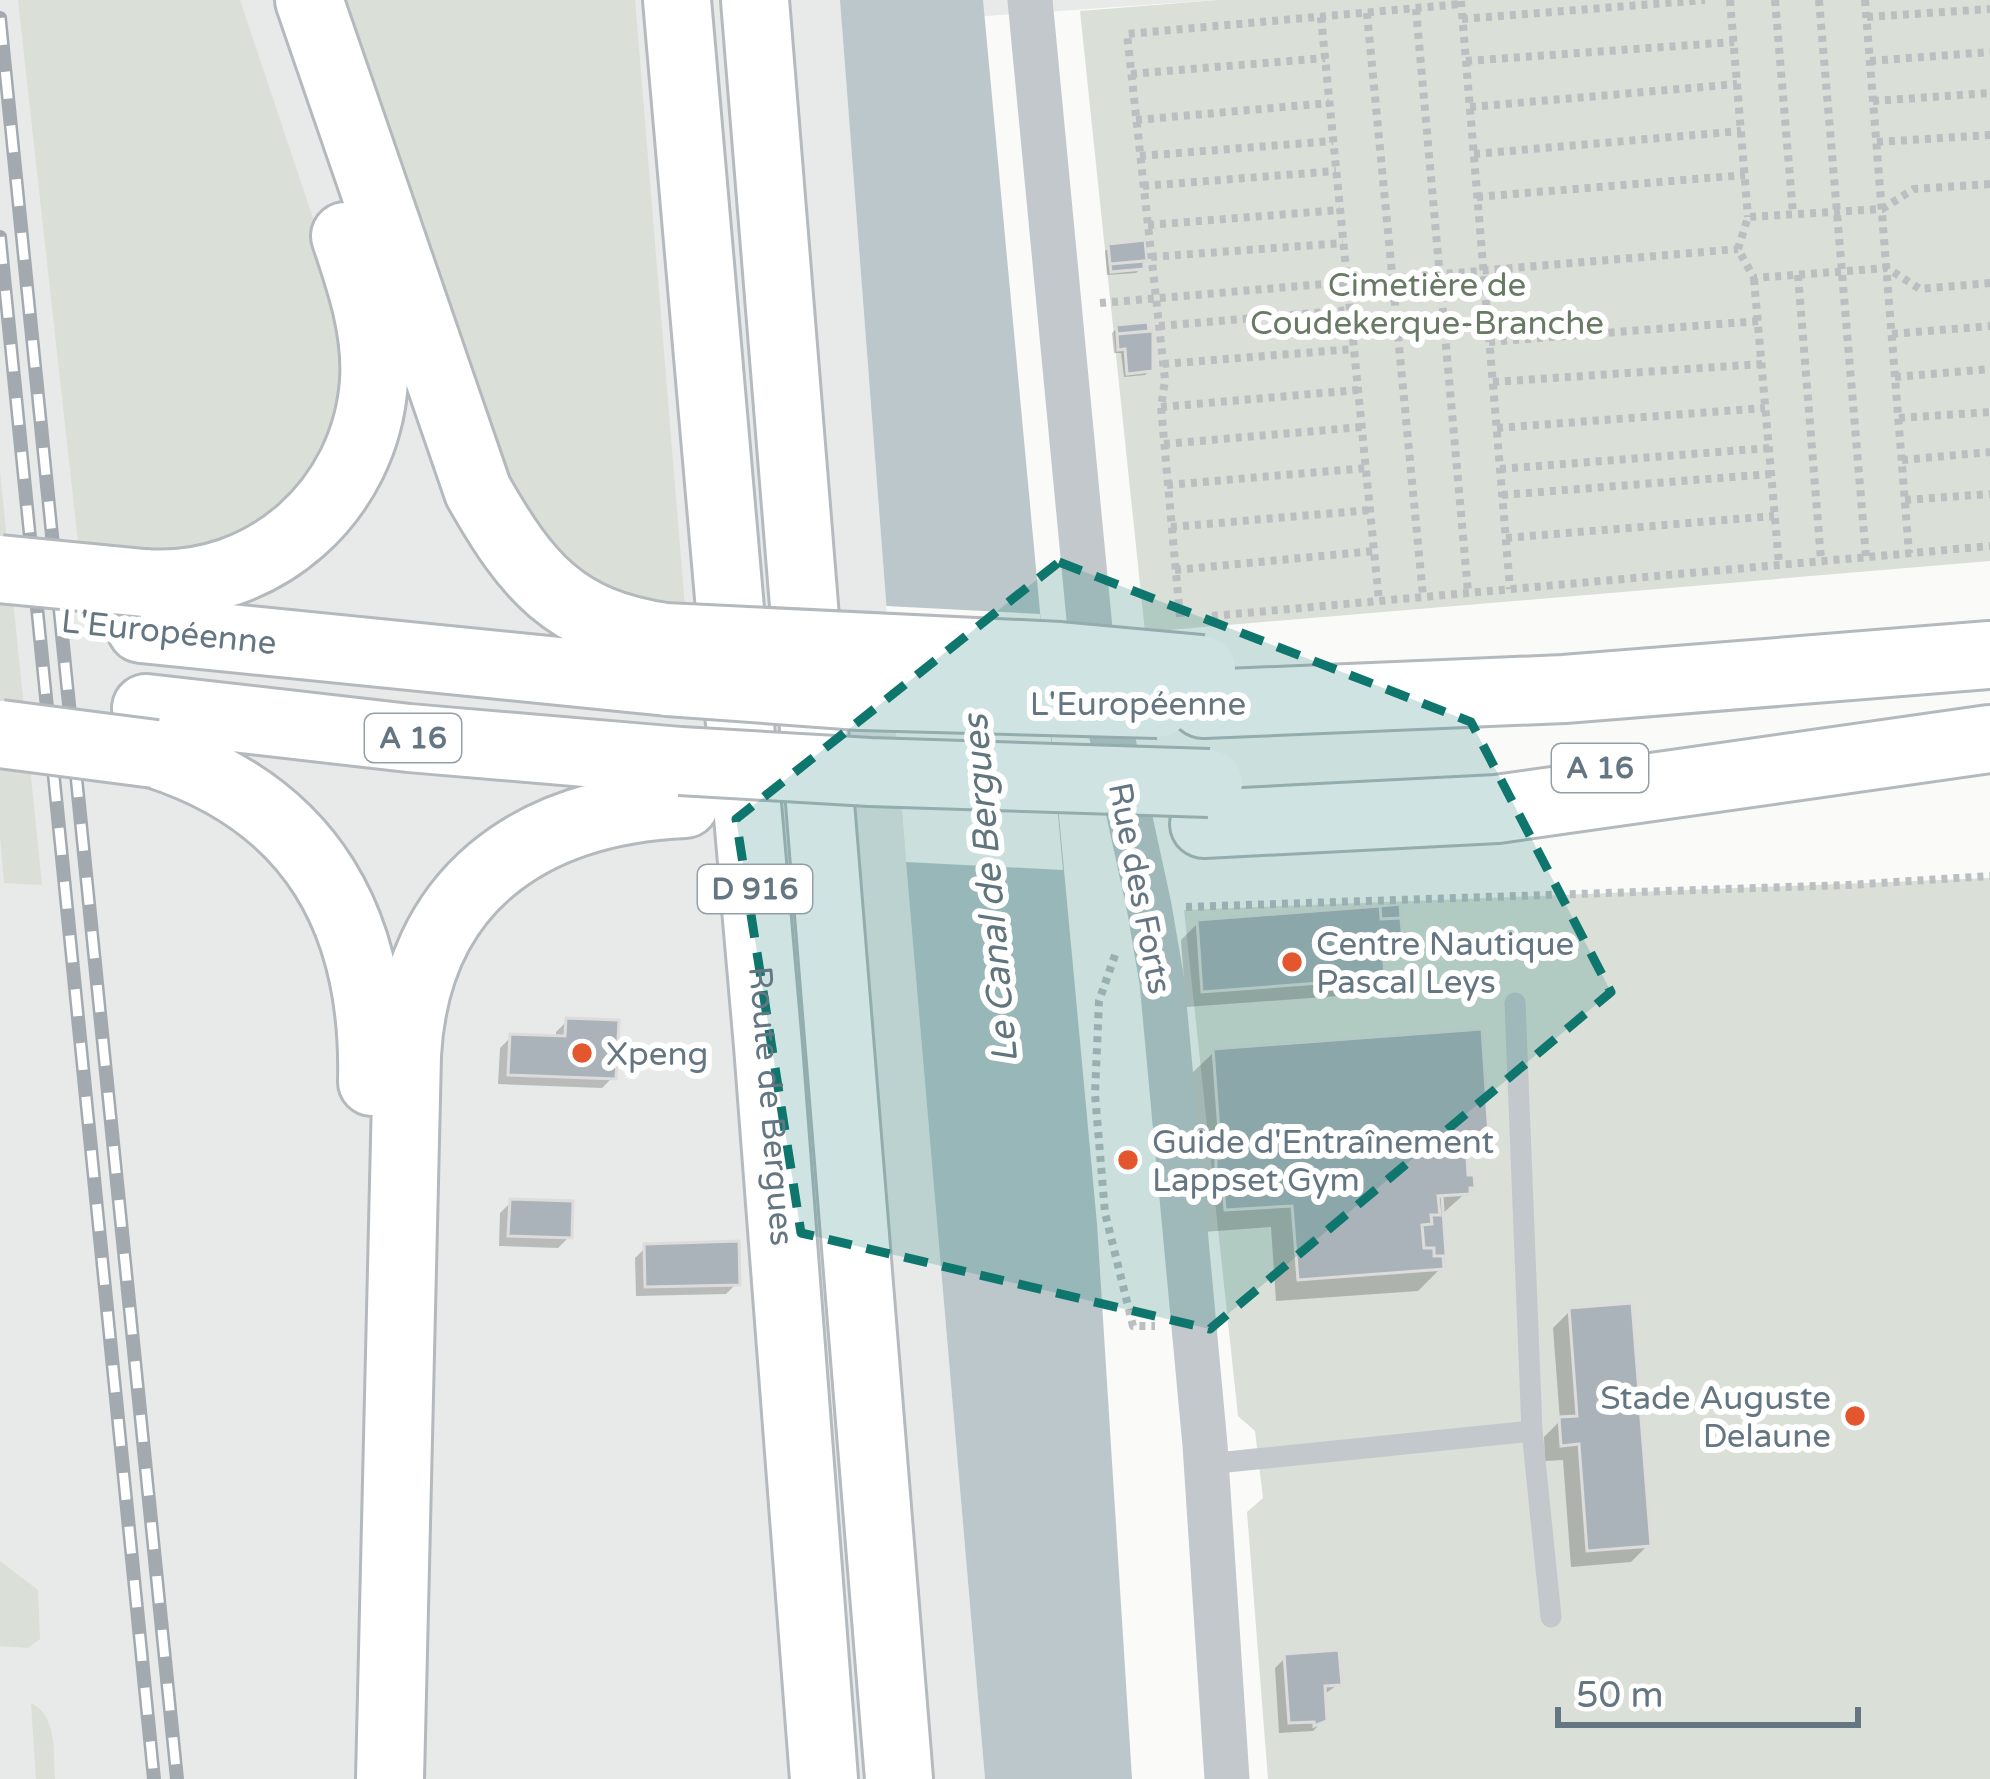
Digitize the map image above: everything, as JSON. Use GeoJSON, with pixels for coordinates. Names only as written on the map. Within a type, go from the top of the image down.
{"type":"FeatureCollection","features":[{"type":"Feature","properties":{"kind":"main road"},"geometry":{"type":"LineString","coordinates":[[0,569],[142,606],[182,584],[265,559],[298,535],[343,482],[361,443],[371,403],[373,344],[359,279],[265,0]]}},
{"type":"Feature","properties":{"kind":"main road"},"geometry":{"type":"LineString","coordinates":[[309,0],[478,491],[511,545],[558,598],[667,660],[1060,656],[1203,687],[1428,698],[1990,655]]}},
{"type":"Feature","properties":{"kind":"main road","name":"Route de Bergues"},"geometry":{"type":"LineString","coordinates":[[677,0],[768,1046],[824,1779]]}},
{"type":"Feature","properties":{"kind":"main road","name":"D 916"},"geometry":{"type":"LineString","coordinates":[[755,0],[899,1779]]}},
{"type":"Feature","properties":{"kind":"main road","name":"L'Européenne"},"geometry":{"type":"LineString","coordinates":[[0,612],[142,606],[667,660]]}},
{"type":"Feature","properties":{"kind":"main road","name":"A 16"},"geometry":{"type":"LineString","coordinates":[[0,692],[151,731],[409,738],[683,782],[870,772],[1207,804],[1514,774],[1990,739]]}},
{"type":"Feature","properties":{"kind":"main road"},"geometry":{"type":"LineString","coordinates":[[0,734],[151,731],[231,785],[290,835],[325,877],[354,938],[373,1029],[356,1779]]}},
{"type":"Feature","properties":{"kind":"main road"},"geometry":{"type":"LineString","coordinates":[[390,1779],[407,1055],[422,970],[452,912],[511,854],[590,816],[637,807],[683,782]]}},
{"type":"Feature","properties":{"kind":"street","name":"Rue des Forts"},"geometry":{"type":"LineString","coordinates":[[1030,0],[1091,640],[1158,954],[1207,1464],[1227,1779]]}},
{"type":"Feature","properties":{"kind":"lane"},"geometry":{"type":"LineString","coordinates":[[1514,1003],[1532,1430],[1551,1617]]}},
{"type":"Feature","properties":{"kind":"lane"},"geometry":{"type":"LineString","coordinates":[[1207,1464],[1532,1430]]}},
{"type":"Feature","properties":{"kind":"path"},"geometry":{"type":"LineString","coordinates":[[1462,19],[1705,0]]}},
{"type":"Feature","properties":{"kind":"path"},"geometry":{"type":"LineString","coordinates":[[1730,0],[1748,217],[1738,249],[1754,278],[1779,564]]}},
{"type":"Feature","properties":{"kind":"path"},"geometry":{"type":"LineString","coordinates":[[1775,0],[1793,214]]}},
{"type":"Feature","properties":{"kind":"path"},"geometry":{"type":"LineString","coordinates":[[1819,0],[1866,557]]}},
{"type":"Feature","properties":{"kind":"path"},"geometry":{"type":"LineString","coordinates":[[1865,0],[1910,553]]}},
{"type":"Feature","properties":{"kind":"path"},"geometry":{"type":"LineString","coordinates":[[1510,589],[1461,2],[1127,34],[1163,364],[1161,407],[1180,619],[1423,596],[1510,589],[1866,557],[1990,545]]}},
{"type":"Feature","properties":{"kind":"path"},"geometry":{"type":"LineString","coordinates":[[1416,9],[1468,592]]}},
{"type":"Feature","properties":{"kind":"path"},"geometry":{"type":"LineString","coordinates":[[1867,17],[1990,9]]}},
{"type":"Feature","properties":{"kind":"path"},"geometry":{"type":"LineString","coordinates":[[1367,13],[1423,596]]}},
{"type":"Feature","properties":{"kind":"path"},"geometry":{"type":"LineString","coordinates":[[1321,17],[1379,601]]}},
{"type":"Feature","properties":{"kind":"path"},"geometry":{"type":"LineString","coordinates":[[1466,61],[1733,41]]}},
{"type":"Feature","properties":{"kind":"path"},"geometry":{"type":"LineString","coordinates":[[1870,61],[1990,52]]}},
{"type":"Feature","properties":{"kind":"path"},"geometry":{"type":"LineString","coordinates":[[1131,74],[1325,58]]}},
{"type":"Feature","properties":{"kind":"path"},"geometry":{"type":"LineString","coordinates":[[1470,107],[1737,84]]}},
{"type":"Feature","properties":{"kind":"path"},"geometry":{"type":"LineString","coordinates":[[1874,101],[1990,93]]}},
{"type":"Feature","properties":{"kind":"path"},"geometry":{"type":"LineString","coordinates":[[1136,120],[1329,103]]}},
{"type":"Feature","properties":{"kind":"path"},"geometry":{"type":"LineString","coordinates":[[1474,154],[1741,130]]}},
{"type":"Feature","properties":{"kind":"path"},"geometry":{"type":"LineString","coordinates":[[1877,142],[1990,135]]}},
{"type":"Feature","properties":{"kind":"path"},"geometry":{"type":"LineString","coordinates":[[1140,156],[1333,141]]}},
{"type":"Feature","properties":{"kind":"path"},"geometry":{"type":"LineString","coordinates":[[1143,186],[1336,171]]}},
{"type":"Feature","properties":{"kind":"path"},"geometry":{"type":"LineString","coordinates":[[1477,196],[1745,176]]}},
{"type":"Feature","properties":{"kind":"path"},"geometry":{"type":"LineString","coordinates":[[1748,217],[1882,209],[1914,189],[1990,184]]}},
{"type":"Feature","properties":{"kind":"path"},"geometry":{"type":"LineString","coordinates":[[1148,225],[1340,210]]}},
{"type":"Feature","properties":{"kind":"path"},"geometry":{"type":"LineString","coordinates":[[1151,257],[1343,243]]}},
{"type":"Feature","properties":{"kind":"path"},"geometry":{"type":"LineString","coordinates":[[1096,303],[1738,249]]}},
{"type":"Feature","properties":{"kind":"path"},"geometry":{"type":"LineString","coordinates":[[1754,278],[1887,268],[1920,289],[1990,283]]}},
{"type":"Feature","properties":{"kind":"path"},"geometry":{"type":"LineString","coordinates":[[1798,274],[1821,561]]}},
{"type":"Feature","properties":{"kind":"path"},"geometry":{"type":"LineString","coordinates":[[1159,326],[1350,310]]}},
{"type":"Feature","properties":{"kind":"path"},"geometry":{"type":"LineString","coordinates":[[1490,342],[1758,321]]}},
{"type":"Feature","properties":{"kind":"path"},"geometry":{"type":"LineString","coordinates":[[1892,334],[1990,326]]}},
{"type":"Feature","properties":{"kind":"path"},"geometry":{"type":"LineString","coordinates":[[1163,364],[1354,349]]}},
{"type":"Feature","properties":{"kind":"path"},"geometry":{"type":"LineString","coordinates":[[1493,382],[1762,364]]}},
{"type":"Feature","properties":{"kind":"path"},"geometry":{"type":"LineString","coordinates":[[1895,377],[1990,369]]}},
{"type":"Feature","properties":{"kind":"path"},"geometry":{"type":"LineString","coordinates":[[1161,407],[1358,390]]}},
{"type":"Feature","properties":{"kind":"path"},"geometry":{"type":"LineString","coordinates":[[1497,428],[1766,408]]}},
{"type":"Feature","properties":{"kind":"path"},"geometry":{"type":"LineString","coordinates":[[1899,418],[1990,412]]}},
{"type":"Feature","properties":{"kind":"path"},"geometry":{"type":"LineString","coordinates":[[1164,444],[1362,428]]}},
{"type":"Feature","properties":{"kind":"path"},"geometry":{"type":"LineString","coordinates":[[1500,469],[1769,448]]}},
{"type":"Feature","properties":{"kind":"path"},"geometry":{"type":"LineString","coordinates":[[1902,460],[1990,452]]}},
{"type":"Feature","properties":{"kind":"path"},"geometry":{"type":"LineString","coordinates":[[1167,485],[1366,468]]}},
{"type":"Feature","properties":{"kind":"path"},"geometry":{"type":"LineString","coordinates":[[1502,495],[1771,474]]}},
{"type":"Feature","properties":{"kind":"path"},"geometry":{"type":"LineString","coordinates":[[1905,500],[1990,494]]}},
{"type":"Feature","properties":{"kind":"path"},"geometry":{"type":"LineString","coordinates":[[1171,527],[1370,510]]}},
{"type":"Feature","properties":{"kind":"path"},"geometry":{"type":"LineString","coordinates":[[1505,538],[1774,516]]}},
{"type":"Feature","properties":{"kind":"path"},"geometry":{"type":"LineString","coordinates":[[1175,570],[1374,551]]}},
{"type":"Feature","properties":{"kind":"path"},"geometry":{"type":"LineString","coordinates":[[1179,907],[1990,876]]}},
{"type":"Feature","properties":{"kind":"path"},"geometry":{"type":"LineString","coordinates":[[1119,944],[1099,1001],[1095,1094],[1106,1213],[1133,1326],[1166,1327]]}},
{"type":"Feature","properties":{"kind":"highlighted area"},"geometry":{"type":"Polygon","coordinates":[[[1059,562],[1471,722],[1611,992],[1210,1329],[801,1233],[736,819],[1059,562]]]}},
{"type":"Feature","properties":{"kind":"shaded area"},"geometry":{"type":"Polygon","coordinates":[[[0,0],[1218,0],[842,26],[906,862],[985,1779],[0,1779],[0,0]]]}},
{"type":"Feature","properties":{"kind":"green space"},"geometry":{"type":"Polygon","coordinates":[[[18,0],[240,0],[350,329],[350,403],[329,443],[284,506],[236,540],[185,560],[78,542],[18,0]]]}},
{"type":"Feature","properties":{"kind":"green space"},"geometry":{"type":"Polygon","coordinates":[[[335,0],[635,0],[685,607],[626,605],[602,596],[549,542],[494,462],[335,0]]]}},
{"type":"Feature","properties":{"kind":"green space","name":"Cimetière de Coudekerque-Branche"},"geometry":{"type":"Polygon","coordinates":[[[1218,0],[1990,0],[1990,561],[1145,632],[1080,11],[1218,0]]]}},
{"type":"Feature","properties":{"kind":"green space"},"geometry":{"type":"Polygon","coordinates":[[[0,472],[42,885],[4,883],[0,472]]]}},
{"type":"Feature","properties":{"kind":"green space"},"geometry":{"type":"Polygon","coordinates":[[[1990,878],[1990,1779],[1268,1779],[1247,1512],[1263,1498],[1255,1431],[1238,1416],[1184,910],[1990,878]]]}},
{"type":"Feature","properties":{"kind":"green space"},"geometry":{"type":"Polygon","coordinates":[[[0,1561],[38,1590],[40,1639],[28,1648],[0,1646],[0,1561]]]}},
{"type":"Feature","properties":{"kind":"green space"},"geometry":{"type":"Polygon","coordinates":[[[31,1703],[50,1726],[55,1779],[36,1779],[31,1703]]]}},
{"type":"Feature","properties":{"kind":"water","name":"Le Canal de Bergues"},"geometry":{"type":"Polygon","coordinates":[[[840,0],[983,0],[1097,1224],[1132,1779],[985,1779],[906,862],[840,0]]]}},
{"type":"Feature","properties":{"kind":"pier"},"geometry":{"type":"Polygon","coordinates":[[[886,606],[1040,614],[1063,870],[906,862],[886,606]]]}},
{"type":"Feature","properties":{"kind":"building"},"geometry":{"type":"Polygon","coordinates":[[[1145,240],[1147,261],[1110,264],[1108,244],[1145,240]]]}},
{"type":"Feature","properties":{"kind":"building"},"geometry":{"type":"Polygon","coordinates":[[[1144,261],[1144,269],[1111,272],[1110,264],[1144,261]]]}},
{"type":"Feature","properties":{"kind":"building"},"geometry":{"type":"Polygon","coordinates":[[[1148,322],[1149,331],[1117,334],[1116,325],[1148,322]]]}},
{"type":"Feature","properties":{"kind":"building"},"geometry":{"type":"Polygon","coordinates":[[[1153,331],[1153,371],[1127,374],[1125,349],[1118,350],[1117,334],[1153,331]]]}},
{"type":"Feature","properties":{"kind":"building"},"geometry":{"type":"Polygon","coordinates":[[[1400,904],[1401,918],[1381,919],[1380,906],[1400,904]]]}},
{"type":"Feature","properties":{"kind":"building","name":"Centre Nautique Pascal Leys"},"geometry":{"type":"Polygon","coordinates":[[[1380,906],[1381,919],[1401,918],[1403,944],[1383,946],[1385,978],[1202,992],[1197,920],[1380,906]]]}},
{"type":"Feature","properties":{"kind":"building"},"geometry":{"type":"Polygon","coordinates":[[[566,1018],[619,1020],[616,1079],[508,1075],[510,1034],[565,1036],[566,1018]]]}},
{"type":"Feature","properties":{"kind":"building"},"geometry":{"type":"Polygon","coordinates":[[[1482,1029],[1489,1136],[1466,1139],[1468,1175],[1474,1175],[1475,1188],[1470,1188],[1470,1194],[1438,1196],[1440,1215],[1431,1215],[1432,1224],[1422,1225],[1424,1248],[1434,1248],[1434,1256],[1443,1256],[1444,1269],[1298,1280],[1292,1206],[1225,1210],[1222,1171],[1216,1171],[1216,1159],[1221,1158],[1213,1049],[1482,1029]]]}},
{"type":"Feature","properties":{"kind":"building"},"geometry":{"type":"Polygon","coordinates":[[[1438,1196],[1442,1196],[1447,1269],[1443,1256],[1434,1256],[1434,1248],[1424,1248],[1422,1225],[1432,1224],[1431,1215],[1440,1215],[1438,1196]]]}},
{"type":"Feature","properties":{"kind":"building"},"geometry":{"type":"Polygon","coordinates":[[[510,1199],[573,1201],[572,1238],[508,1236],[510,1199]]]}},
{"type":"Feature","properties":{"kind":"building"},"geometry":{"type":"Polygon","coordinates":[[[739,1241],[740,1285],[645,1287],[644,1244],[739,1241]]]}},
{"type":"Feature","properties":{"kind":"building"},"geometry":{"type":"Polygon","coordinates":[[[1632,1303],[1651,1546],[1587,1551],[1579,1444],[1561,1446],[1559,1417],[1577,1416],[1569,1308],[1632,1303]]]}},
{"type":"Feature","properties":{"kind":"building"},"geometry":{"type":"Polygon","coordinates":[[[1339,1650],[1342,1685],[1325,1686],[1327,1721],[1314,1726],[1314,1722],[1289,1723],[1284,1654],[1339,1650]]]}},
{"type":"Feature","properties":{"kind":"railway"},"geometry":{"type":"LineString","coordinates":[[0,18],[177,1779]]}},
{"type":"Feature","properties":{"kind":"railway"},"geometry":{"type":"LineString","coordinates":[[0,237],[154,1779]]}},
{"type":"Feature","properties":{"kind":"place","name":"Centre Nautique Pascal Leys"},"geometry":{"type":"Point","coordinates":[1292,962]}},
{"type":"Feature","properties":{"kind":"place","name":"Xpeng"},"geometry":{"type":"Point","coordinates":[582,1053]}},
{"type":"Feature","properties":{"kind":"place","name":"Guide d'Entraînement Lappset Gym"},"geometry":{"type":"Point","coordinates":[1128,1160]}},
{"type":"Feature","properties":{"kind":"place","name":"Stade Auguste Delaune"},"geometry":{"type":"Point","coordinates":[1855,1416]}}]}
